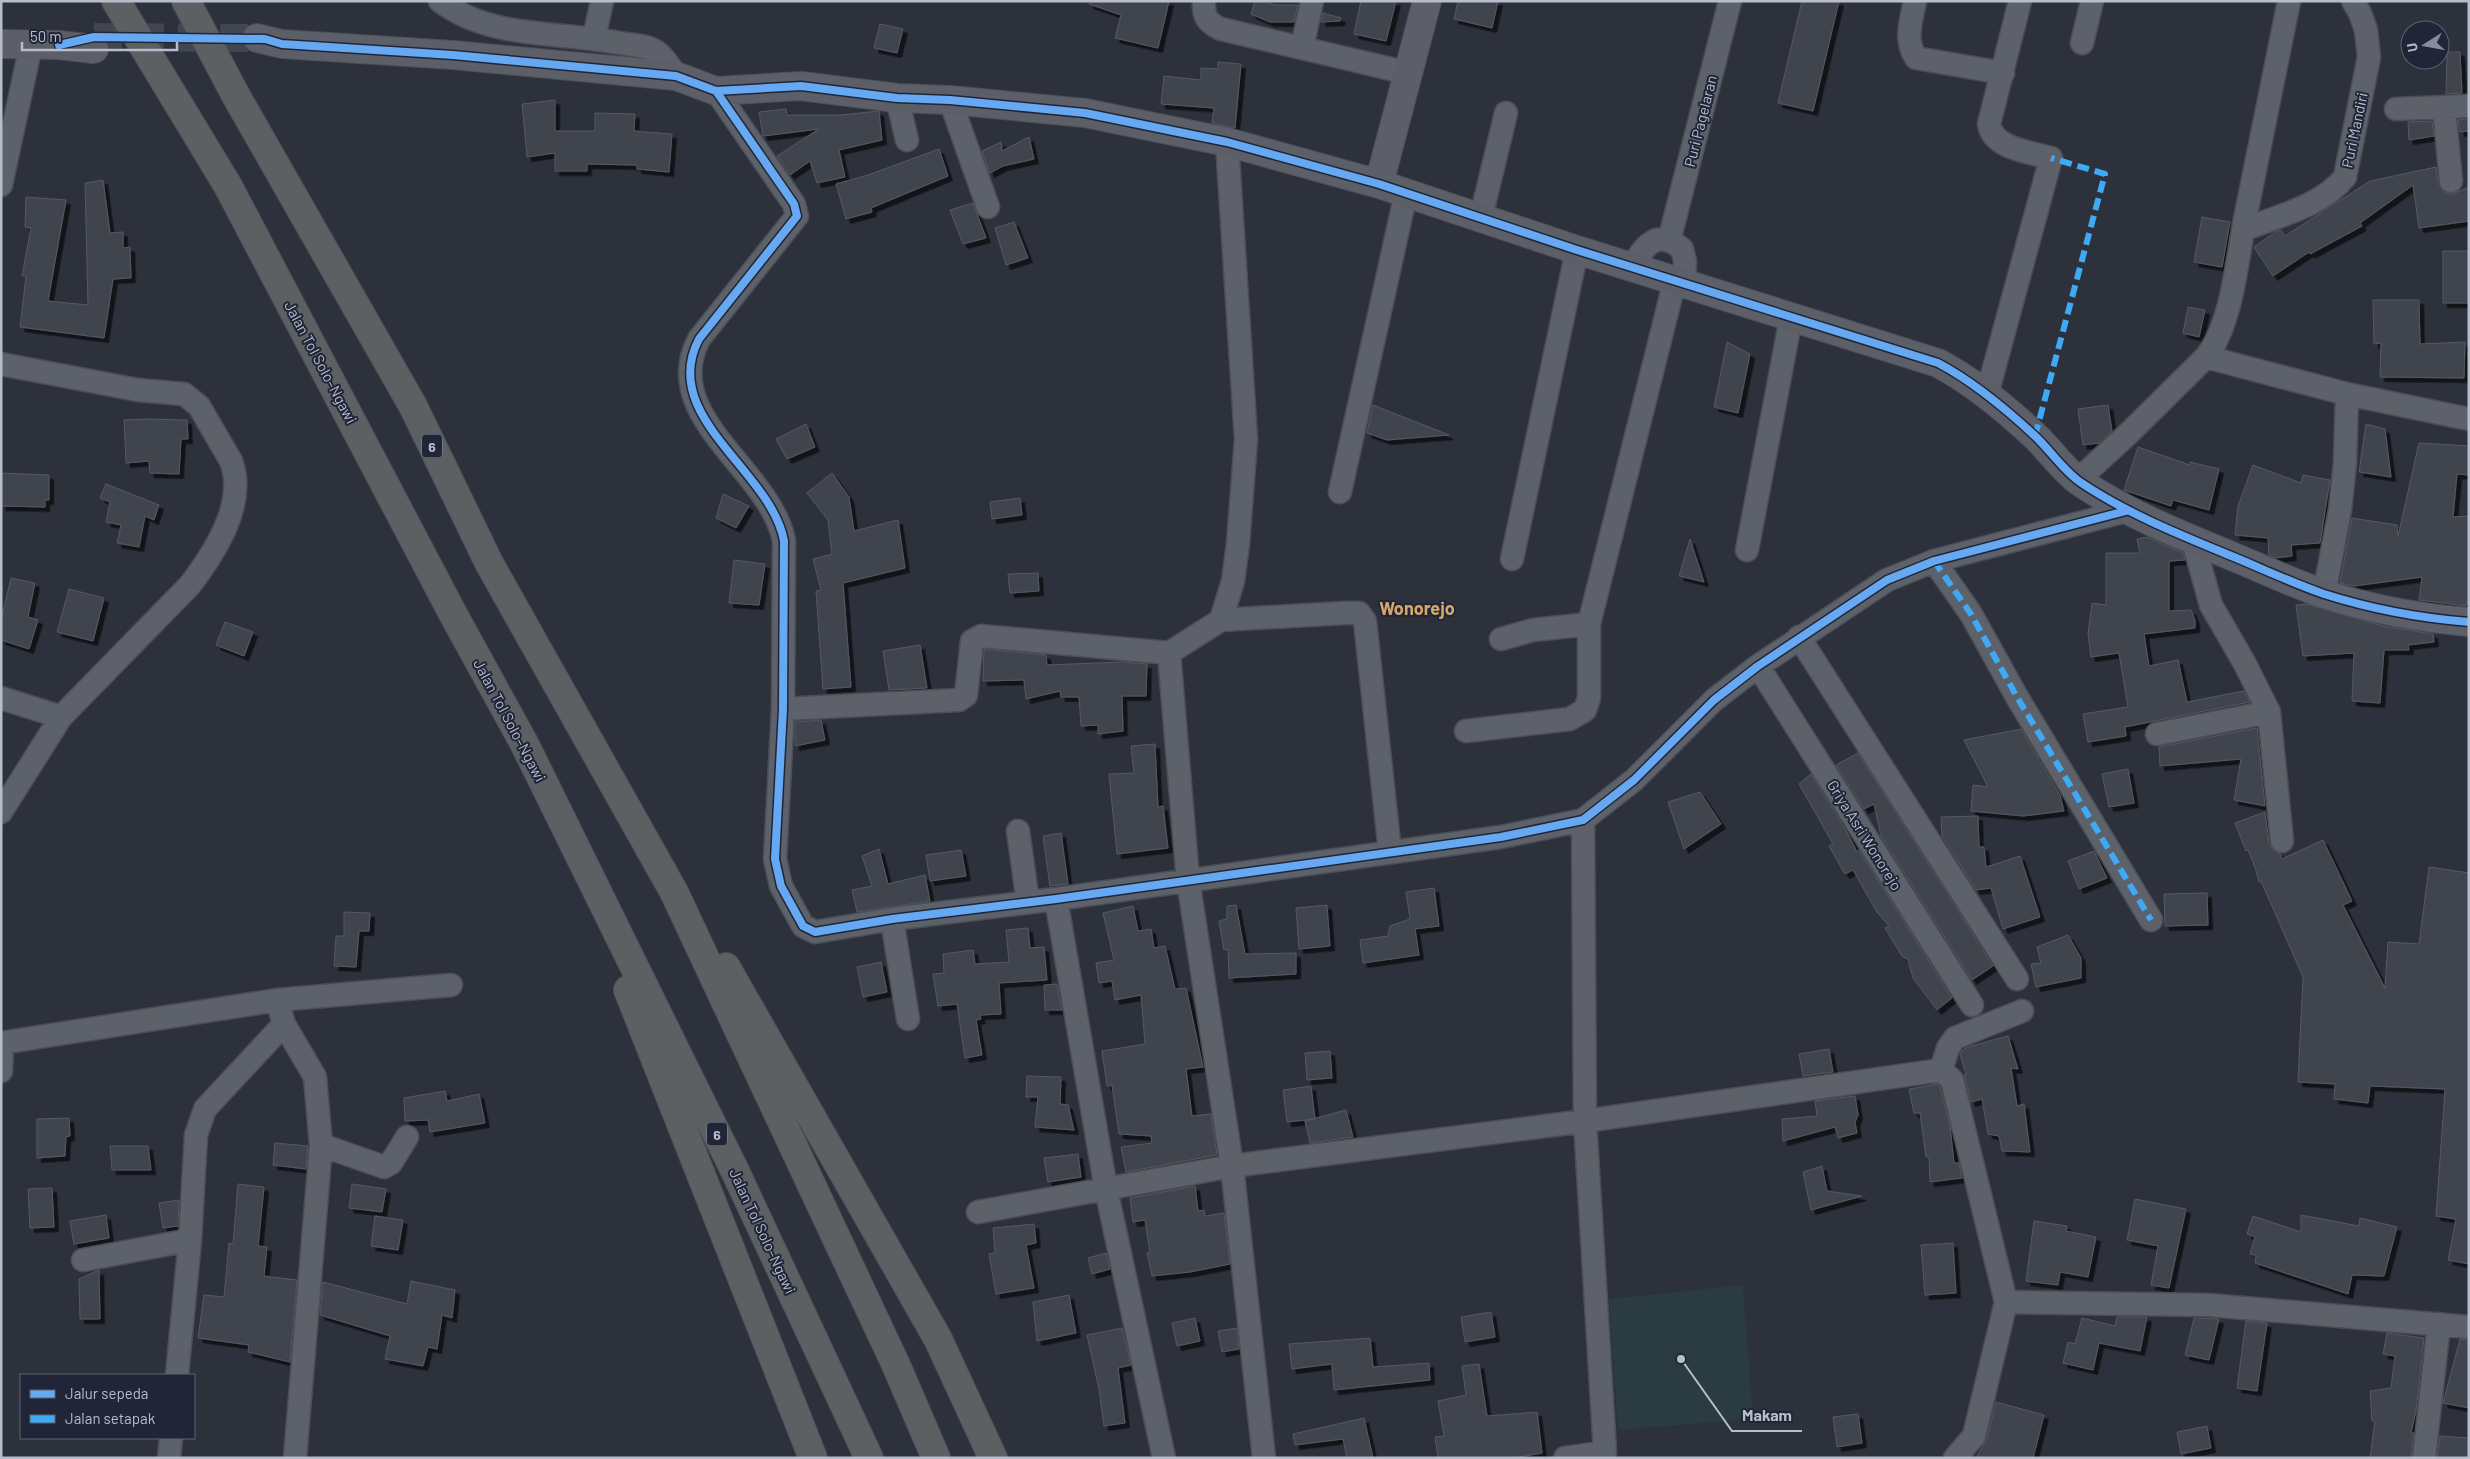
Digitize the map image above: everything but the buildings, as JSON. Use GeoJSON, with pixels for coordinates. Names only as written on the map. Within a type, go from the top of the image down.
{"type":"FeatureCollection","features":[{"type":"Feature","properties":{"kind":"highway","name":"Jalan Tol Solo–Ngawi"},"geometry":{"type":"LineString","coordinates":[[116,1],[228,186],[453,614],[525,745],[736,1171],[869,1458]]}},
{"type":"Feature","properties":{"kind":"highway","name":"6"},"geometry":{"type":"LineString","coordinates":[[186,1],[235,94],[413,406],[489,563],[674,892],[896,1365],[936,1458]]}},
{"type":"Feature","properties":{"kind":"highway"},"geometry":{"type":"LineString","coordinates":[[558,813],[813,1458]]}},
{"type":"Feature","properties":{"kind":"highway"},"geometry":{"type":"LineString","coordinates":[[674,892],[733,978],[938,1339],[993,1458]]}},
{"type":"Feature","properties":{"kind":"street"},"geometry":{"type":"LineString","coordinates":[[440,1],[456,13],[509,31],[594,38],[644,47],[656,52],[676,76]]}},
{"type":"Feature","properties":{"kind":"street"},"geometry":{"type":"LineString","coordinates":[[594,38],[602,1]]}},
{"type":"Feature","properties":{"kind":"street"},"geometry":{"type":"LineString","coordinates":[[1204,1],[1203,13],[1210,24],[1221,29],[1408,73]]}},
{"type":"Feature","properties":{"kind":"street"},"geometry":{"type":"LineString","coordinates":[[1302,48],[1312,1]]}},
{"type":"Feature","properties":{"kind":"street"},"geometry":{"type":"LineString","coordinates":[[1380,184],[1427,1]]}},
{"type":"Feature","properties":{"kind":"street","name":"Puri Pagelaran"},"geometry":{"type":"LineString","coordinates":[[1669,241],[1730,1]]}},
{"type":"Feature","properties":{"kind":"street"},"geometry":{"type":"LineString","coordinates":[[1915,1],[1908,38],[1910,48],[1916,58],[2003,73]]}},
{"type":"Feature","properties":{"kind":"street"},"geometry":{"type":"LineString","coordinates":[[1987,394],[2051,158],[2002,143],[1990,132],[1989,124],[2020,1]]}},
{"type":"Feature","properties":{"kind":"street"},"geometry":{"type":"LineString","coordinates":[[2082,43],[2092,1]]}},
{"type":"Feature","properties":{"kind":"street"},"geometry":{"type":"LineString","coordinates":[[2078,480],[2206,357],[2216,345],[2222,330],[2289,1]]}},
{"type":"Feature","properties":{"kind":"street","name":"Puri Mandiri"},"geometry":{"type":"LineString","coordinates":[[2243,230],[2314,202],[2338,186],[2345,177],[2369,57],[2366,30],[2360,13],[2352,1]]}},
{"type":"Feature","properties":{"kind":"street"},"geometry":{"type":"LineString","coordinates":[[1,44],[59,45],[94,43]]}},
{"type":"Feature","properties":{"kind":"street"},"geometry":{"type":"LineString","coordinates":[[1,185],[31,45]]}},
{"type":"Feature","properties":{"kind":"street"},"geometry":{"type":"LineString","coordinates":[[265,45],[454,55],[676,76],[716,91],[800,86],[897,98],[950,100],[1085,114],[1228,142],[1380,184],[1577,250],[1938,364],[1962,376],[1987,394],[2035,436],[2078,480],[2126,511],[2193,541],[2324,594],[2382,610],[2433,620],[2469,622]]}},
{"type":"Feature","properties":{"kind":"street"},"geometry":{"type":"LineString","coordinates":[[716,91],[794,204],[798,216],[699,339],[691,354],[688,371],[691,391],[698,408],[715,434],[770,506],[782,528],[784,540],[783,709],[775,840],[777,874],[803,926],[815,932],[892,919],[1056,899],[1501,836],[1584,820],[1634,780],[1714,700],[1799,637],[1887,580],[1934,562],[2126,511]]}},
{"type":"Feature","properties":{"kind":"street"},"geometry":{"type":"LineString","coordinates":[[897,98],[907,140]]}},
{"type":"Feature","properties":{"kind":"street"},"geometry":{"type":"LineString","coordinates":[[950,100],[988,207]]}},
{"type":"Feature","properties":{"kind":"street"},"geometry":{"type":"LineString","coordinates":[[2396,108],[2469,106]]}},
{"type":"Feature","properties":{"kind":"street"},"geometry":{"type":"LineString","coordinates":[[2444,108],[2451,181]]}},
{"type":"Feature","properties":{"kind":"street"},"geometry":{"type":"LineString","coordinates":[[1481,217],[1506,113]]}},
{"type":"Feature","properties":{"kind":"street"},"geometry":{"type":"LineString","coordinates":[[1221,620],[1233,581],[1238,544],[1246,439],[1228,142]]}},
{"type":"Feature","properties":{"kind":"street"},"geometry":{"type":"LineString","coordinates":[[1340,492],[1406,193]]}},
{"type":"Feature","properties":{"kind":"street"},"geometry":{"type":"LineString","coordinates":[[1466,731],[1570,719],[1580,715],[1585,710],[1588,698],[1589,624],[1679,281],[1686,261],[1682,249],[1669,241],[1653,241],[1643,247],[1632,267]]}},
{"type":"Feature","properties":{"kind":"street"},"geometry":{"type":"LineString","coordinates":[[1512,559],[1577,250]]}},
{"type":"Feature","properties":{"kind":"street"},"geometry":{"type":"LineString","coordinates":[[1747,550],[1791,318]]}},
{"type":"Feature","properties":{"kind":"street"},"geometry":{"type":"LineString","coordinates":[[2206,357],[2347,394],[2469,419]]}},
{"type":"Feature","properties":{"kind":"street"},"geometry":{"type":"LineString","coordinates":[[1,364],[138,390],[189,396],[199,406],[234,469],[236,490],[227,522],[208,561],[190,585],[61,717],[1,812]]}},
{"type":"Feature","properties":{"kind":"street"},"geometry":{"type":"LineString","coordinates":[[2324,594],[2340,510],[2345,463],[2347,394]]}},
{"type":"Feature","properties":{"kind":"street"},"geometry":{"type":"LineString","coordinates":[[2193,541],[2211,605],[2246,664],[2269,712],[2282,841]]}},
{"type":"Feature","properties":{"kind":"street"},"geometry":{"type":"LineString","coordinates":[[1934,562],[1971,614],[2017,696],[2151,920]]}},
{"type":"Feature","properties":{"kind":"street"},"geometry":{"type":"LineString","coordinates":[[783,709],[960,700],[966,695],[972,640],[981,636],[1169,652],[1221,620],[1359,613],[1365,621],[1390,852]]}},
{"type":"Feature","properties":{"kind":"street"},"geometry":{"type":"LineString","coordinates":[[1501,639],[1533,630],[1589,624]]}},
{"type":"Feature","properties":{"kind":"street"},"geometry":{"type":"LineString","coordinates":[[1799,637],[2017,979]]}},
{"type":"Feature","properties":{"kind":"street"},"geometry":{"type":"LineString","coordinates":[[1169,652],[1188,880],[1232,1166],[1264,1458]]}},
{"type":"Feature","properties":{"kind":"street","name":"Griya Asri Wonorejo"},"geometry":{"type":"LineString","coordinates":[[1758,666],[1972,1005]]}},
{"type":"Feature","properties":{"kind":"street"},"geometry":{"type":"LineString","coordinates":[[1,698],[61,717]]}},
{"type":"Feature","properties":{"kind":"street"},"geometry":{"type":"LineString","coordinates":[[2157,734],[2269,712]]}},
{"type":"Feature","properties":{"kind":"street"},"geometry":{"type":"LineString","coordinates":[[1565,1458],[1605,1452],[1585,1120],[1584,820]]}},
{"type":"Feature","properties":{"kind":"street"},"geometry":{"type":"LineString","coordinates":[[1018,831],[1028,902]]}},
{"type":"Feature","properties":{"kind":"street"},"geometry":{"type":"LineString","coordinates":[[1056,899],[1106,1189],[1164,1458]]}},
{"type":"Feature","properties":{"kind":"street"},"geometry":{"type":"LineString","coordinates":[[892,919],[908,1019]]}},
{"type":"Feature","properties":{"kind":"street"},"geometry":{"type":"LineString","coordinates":[[1,1071],[2,1043],[277,1000],[450,985]]}},
{"type":"Feature","properties":{"kind":"street"},"geometry":{"type":"LineString","coordinates":[[277,1000],[284,1024],[315,1076],[321,1145],[295,1458]]}},
{"type":"Feature","properties":{"kind":"street"},"geometry":{"type":"LineString","coordinates":[[1941,1070],[1948,1048],[1955,1038],[2022,1011]]}},
{"type":"Feature","properties":{"kind":"street"},"geometry":{"type":"LineString","coordinates":[[177,1374],[190,1240],[196,1135],[205,1109],[284,1024]]}},
{"type":"Feature","properties":{"kind":"street"},"geometry":{"type":"LineString","coordinates":[[978,1212],[1232,1166],[1585,1120],[1941,1070]]}},
{"type":"Feature","properties":{"kind":"street"},"geometry":{"type":"LineString","coordinates":[[1941,1070],[1952,1080],[2006,1302],[1974,1436],[1955,1458]]}},
{"type":"Feature","properties":{"kind":"street"},"geometry":{"type":"LineString","coordinates":[[321,1145],[384,1166],[391,1163],[407,1136]]}},
{"type":"Feature","properties":{"kind":"street"},"geometry":{"type":"LineString","coordinates":[[83,1260],[190,1240]]}},
{"type":"Feature","properties":{"kind":"street"},"geometry":{"type":"LineString","coordinates":[[2006,1302],[2209,1305],[2469,1327]]}},
{"type":"Feature","properties":{"kind":"street"},"geometry":{"type":"LineString","coordinates":[[2424,1458],[2439,1324]]}},
{"type":"Feature","properties":{"kind":"street"},"geometry":{"type":"LineString","coordinates":[[169,1458],[171,1439]]}},
{"type":"Feature","properties":{"kind":"shaded area"},"geometry":{"type":"Polygon","coordinates":[[[1743,1285],[1753,1419],[1618,1430],[1609,1299],[1743,1285]]]}},
{"type":"Feature","properties":{"kind":"tunnel"},"geometry":{"type":"LineString","coordinates":[[94,37],[257,38]]}},
{"type":"Feature","properties":{"kind":"marked path"},"geometry":{"type":"LineString","coordinates":[[2035,436],[2105,174],[2051,158]]}},
{"type":"Feature","properties":{"kind":"marked path"},"geometry":{"type":"LineString","coordinates":[[1934,561],[1971,614],[2017,697],[2151,920]]}},
{"type":"Feature","properties":{"kind":"cycle path"},"geometry":{"type":"LineString","coordinates":[[59,45],[94,37],[265,39],[282,44],[453,55],[676,76],[716,91],[801,86],[897,98],[950,100],[1085,113],[1227,142],[1379,184],[1577,250],[1938,363],[1964,378],[2001,406],[2035,436],[2068,472],[2080,482],[2134,513],[2191,539],[2324,594],[2395,612],[2469,622]]}},
{"type":"Feature","properties":{"kind":"cycle path"},"geometry":{"type":"LineString","coordinates":[[716,91],[794,204],[797,216],[699,339],[690,367],[693,393],[704,418],[721,443],[759,490],[775,515],[784,541],[783,709],[775,859],[781,886],[803,926],[815,932],[892,919],[1056,899],[1501,837],[1583,820],[1634,780],[1714,700],[1758,666],[1887,580],[1934,561],[2126,511]]}},
{"type":"Feature","properties":{"kind":"place","name":"Makam"},"geometry":{"type":"Point","coordinates":[1681,1359]}},
{"type":"Feature","properties":{"kind":"district","name":"Wonorejo"},"geometry":{"type":"Point","coordinates":[1417,608]}}]}
